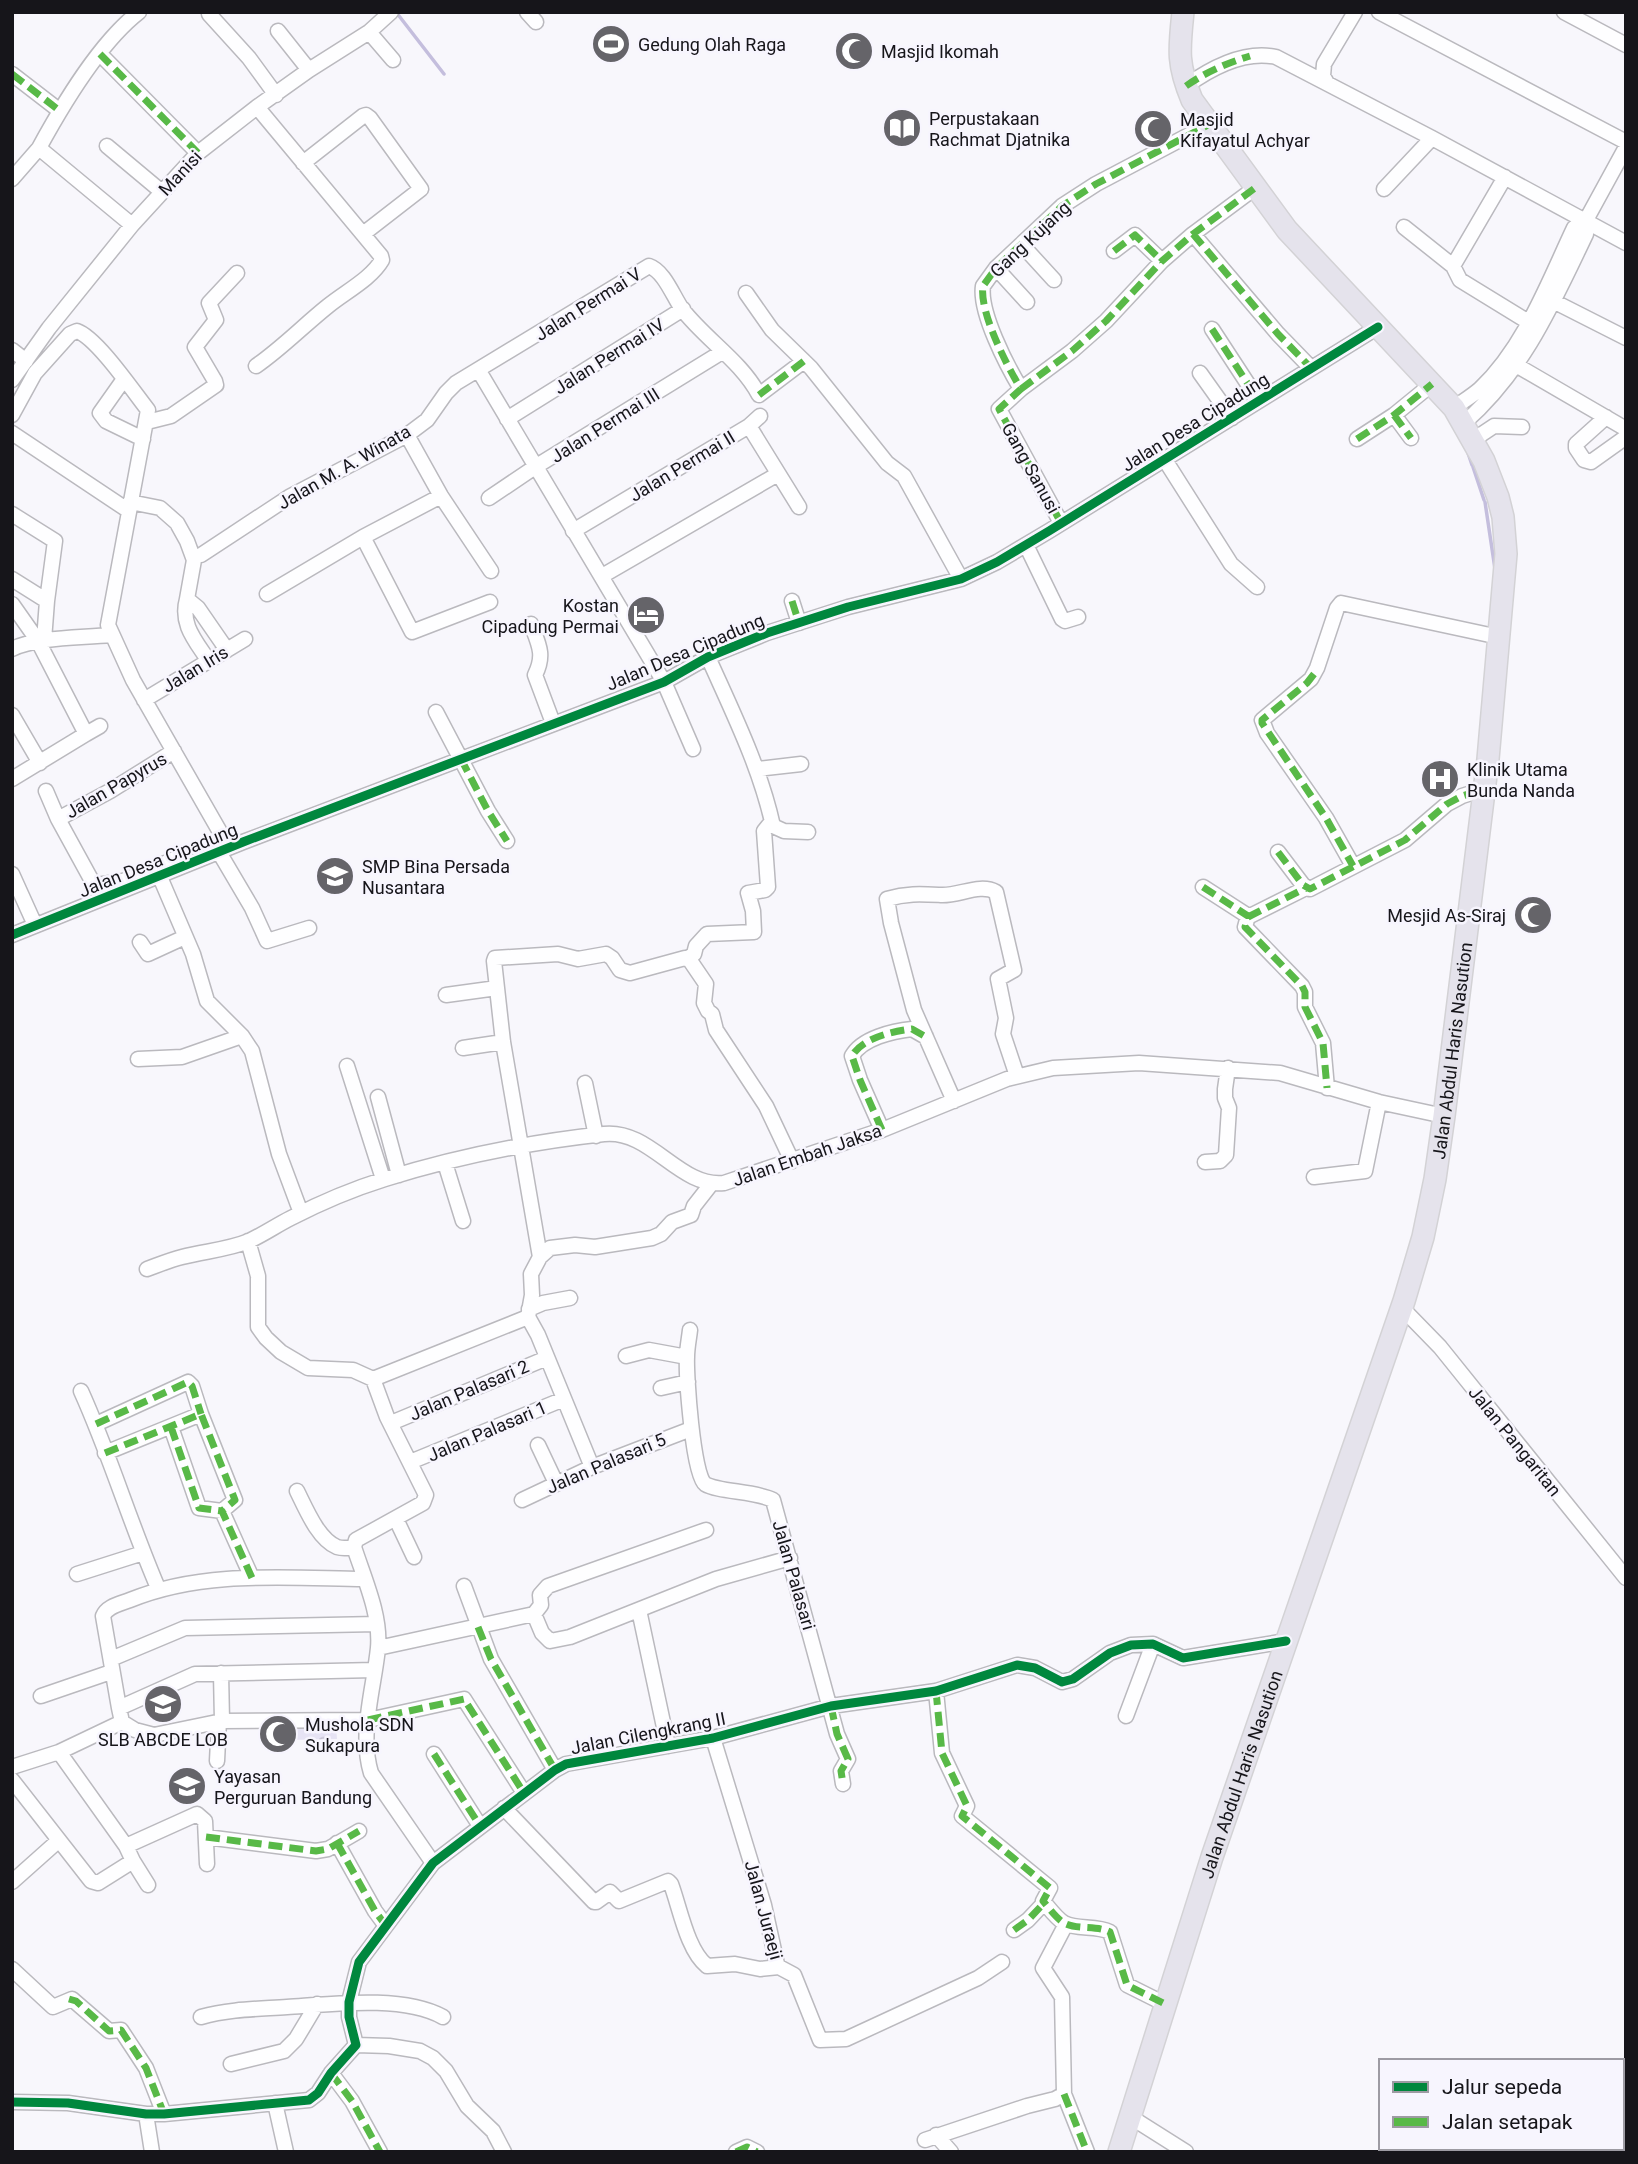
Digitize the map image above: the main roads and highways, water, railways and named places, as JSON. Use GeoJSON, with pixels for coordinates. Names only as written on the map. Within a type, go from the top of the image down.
{"type":"FeatureCollection","features":[{"type":"Feature","properties":{"kind":"highway","name":"Jalan Abdul Haris Nasution"},"geometry":{"type":"LineString","coordinates":[[1119,2152],[1212,1857],[1423,1237],[1444,1116],[1484,789],[1506,554],[1503,517],[1498,497],[1463,424],[1432,384],[1287,230],[1192,100],[1183,76],[1179,52],[1183,12]]}},
{"type":"Feature","properties":{"kind":"waterway"},"geometry":{"type":"LineString","coordinates":[[396,12],[444,74]]}},
{"type":"Feature","properties":{"kind":"waterway"},"geometry":{"type":"LineString","coordinates":[[1468,453],[1472,465]]}},
{"type":"Feature","properties":{"kind":"waterway"},"geometry":{"type":"LineString","coordinates":[[1473,467],[1484,500]]}},
{"type":"Feature","properties":{"kind":"waterway"},"geometry":{"type":"LineString","coordinates":[[1485,502],[1495,569]]}},
{"type":"Feature","properties":{"kind":"place","name":"Gedung Olah Raga"},"geometry":{"type":"Point","coordinates":[611,44]}},
{"type":"Feature","properties":{"kind":"place","name":"Masjid Ikomah"},"geometry":{"type":"Point","coordinates":[854,51]}},
{"type":"Feature","properties":{"kind":"place","name":"Perpustakaan Rachmat Djatnika"},"geometry":{"type":"Point","coordinates":[902,128]}},
{"type":"Feature","properties":{"kind":"place","name":"Masjid Kifayatul Achyar"},"geometry":{"type":"Point","coordinates":[1153,129]}},
{"type":"Feature","properties":{"kind":"place","name":"Kostan Cipadung Permai"},"geometry":{"type":"Point","coordinates":[646,615]}},
{"type":"Feature","properties":{"kind":"place","name":"Klinik Utama Bunda Nanda"},"geometry":{"type":"Point","coordinates":[1440,779]}},
{"type":"Feature","properties":{"kind":"place","name":"SMP Bina Persada Nusantara"},"geometry":{"type":"Point","coordinates":[335,876]}},
{"type":"Feature","properties":{"kind":"place","name":"Mesjid As-Siraj"},"geometry":{"type":"Point","coordinates":[1533,915]}},
{"type":"Feature","properties":{"kind":"place","name":"SLB ABCDE LOB"},"geometry":{"type":"Point","coordinates":[163,1704]}},
{"type":"Feature","properties":{"kind":"place","name":"Mushola SDN Sukapura"},"geometry":{"type":"Point","coordinates":[278,1734]}},
{"type":"Feature","properties":{"kind":"place","name":"Yayasan Perguruan Bandung"},"geometry":{"type":"Point","coordinates":[187,1786]}}]}
